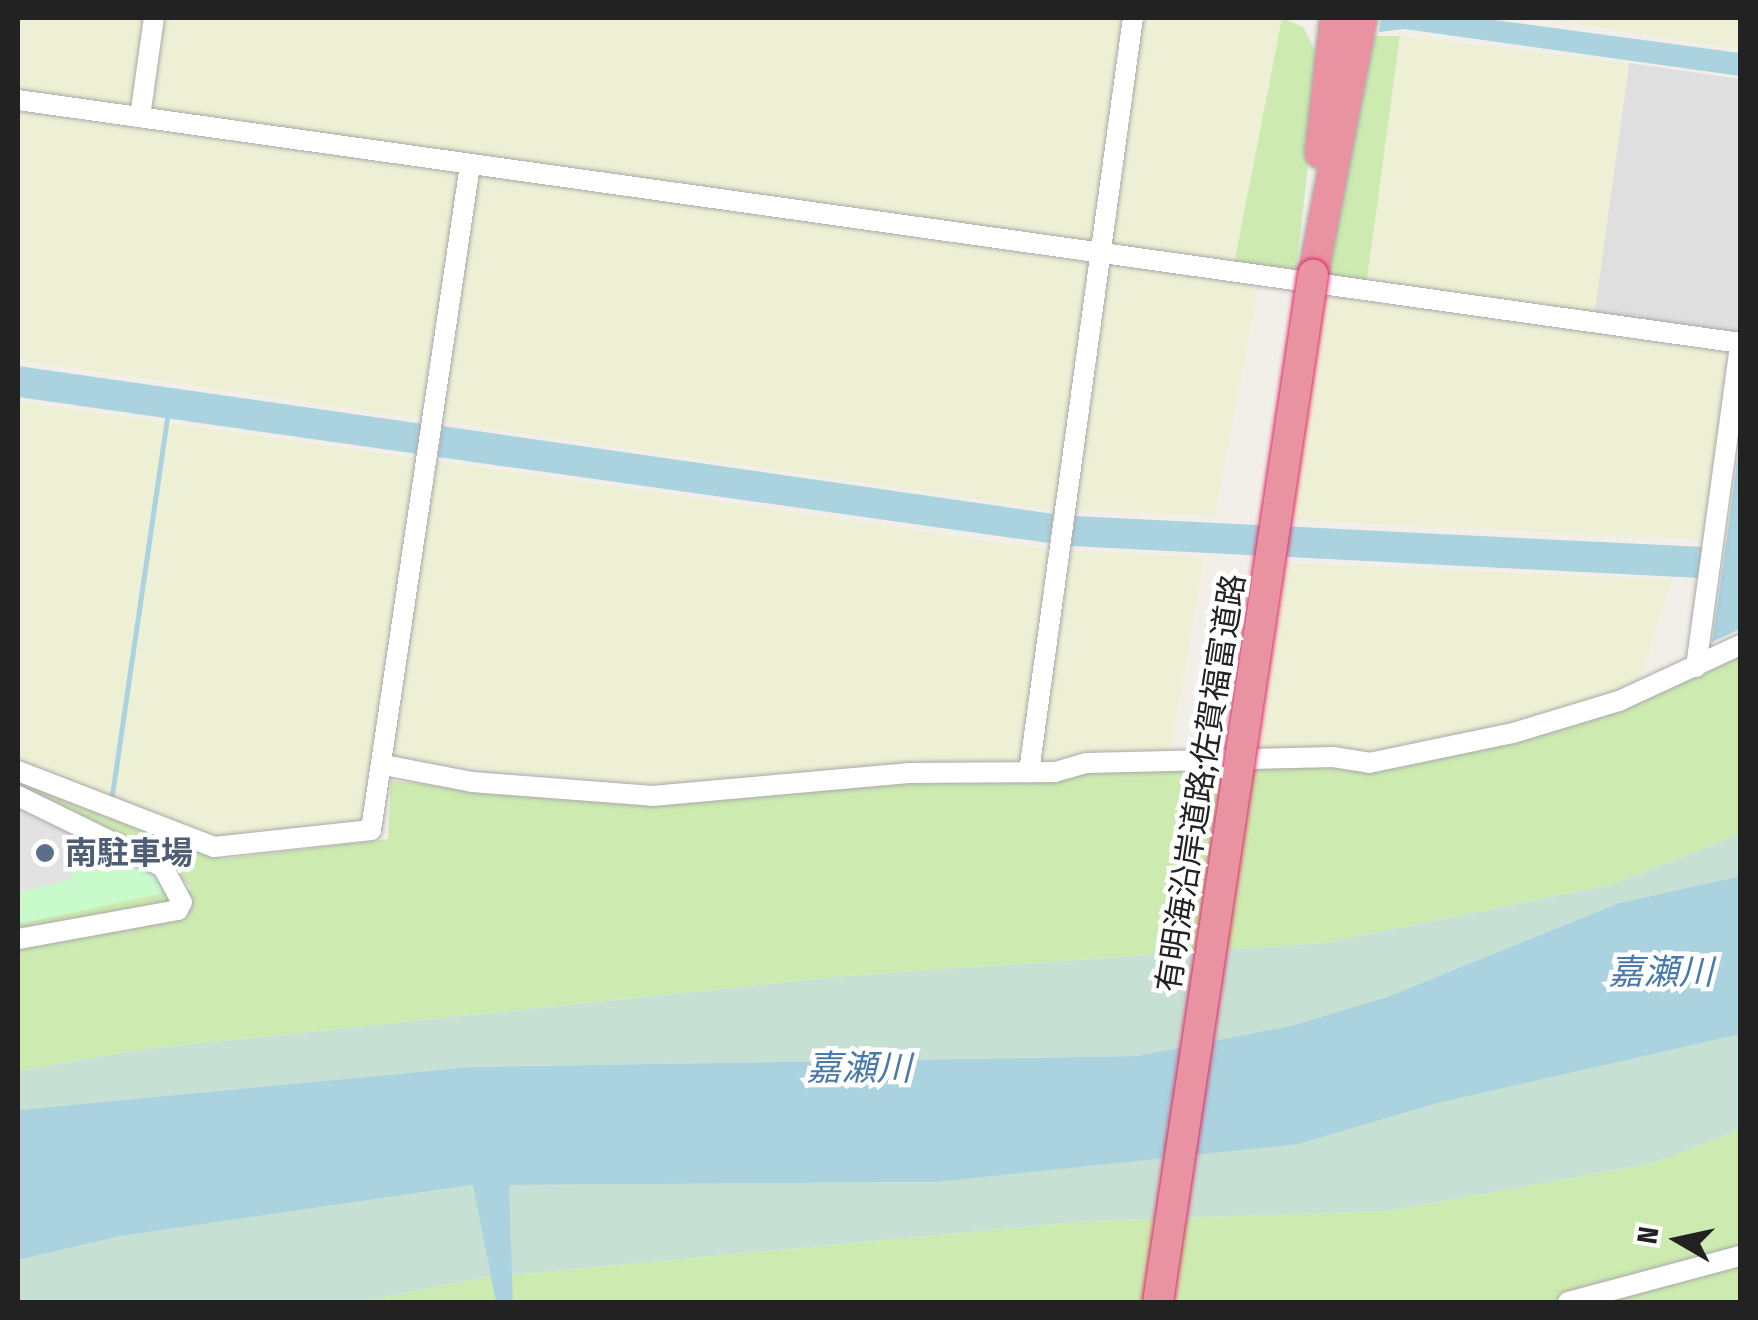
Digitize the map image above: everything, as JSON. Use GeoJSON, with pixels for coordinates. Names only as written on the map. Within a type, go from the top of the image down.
{"type":"FeatureCollection","features":[{"type":"Feature","properties":{"kind":"highway"},"geometry":{"type":"LineString","coordinates":[[1313,275],[1308,260],[1335,18]]}},
{"type":"Feature","properties":{"kind":"highway"},"geometry":{"type":"LineString","coordinates":[[1313,275],[1362,18]]}},
{"type":"Feature","properties":{"kind":"highway","name":"有明海沿岸道路;佐賀福富道路"},"geometry":{"type":"LineString","coordinates":[[1158,1302],[1313,275]]}},
{"type":"Feature","properties":{"kind":"street"},"geometry":{"type":"LineString","coordinates":[[140,117],[154,18]]}},
{"type":"Feature","properties":{"kind":"street"},"geometry":{"type":"LineString","coordinates":[[1029,772],[1098,254],[1134,18]]}},
{"type":"Feature","properties":{"kind":"street"},"geometry":{"type":"LineString","coordinates":[[18,100],[1740,345],[1696,667]]}},
{"type":"Feature","properties":{"kind":"street"},"geometry":{"type":"LineString","coordinates":[[18,771],[84,801],[230,848],[371,830],[384,766],[470,165]]}},
{"type":"Feature","properties":{"kind":"street"},"geometry":{"type":"LineString","coordinates":[[384,766],[472,782],[652,796],[908,772],[1029,772],[1087,763],[1333,758],[1368,763],[1513,733],[1619,701],[1740,645]]}},
{"type":"Feature","properties":{"kind":"street"},"geometry":{"type":"LineString","coordinates":[[18,796],[163,868],[182,902],[178,910],[18,939]]}},
{"type":"Feature","properties":{"kind":"street"},"geometry":{"type":"LineString","coordinates":[[1568,1302],[1740,1256]]}},
{"type":"Feature","properties":{"kind":"shaded area"},"geometry":{"type":"Polygon","coordinates":[[[1629,63],[1740,79],[1740,337],[1594,317],[1629,63]]]}},
{"type":"Feature","properties":{"kind":"shaded area","name":"南駐車場"},"geometry":{"type":"Polygon","coordinates":[[[18,803],[72,827],[72,879],[18,892],[18,803]]]}},
{"type":"Feature","properties":{"kind":"green space"},"geometry":{"type":"Polygon","coordinates":[[[18,18],[145,18],[133,107],[18,90],[18,18]]]}},
{"type":"Feature","properties":{"kind":"green space"},"geometry":{"type":"Polygon","coordinates":[[[163,18],[1127,18],[1095,244],[151,109],[163,18]]]}},
{"type":"Feature","properties":{"kind":"green space"},"geometry":{"type":"Polygon","coordinates":[[[1143,18],[1282,18],[1234,264],[1109,247],[1143,18]]]}},
{"type":"Feature","properties":{"kind":"green space"},"geometry":{"type":"Polygon","coordinates":[[[1282,18],[1303,27],[1320,60],[1296,272],[1234,264],[1282,18]]]}},
{"type":"Feature","properties":{"kind":"green space"},"geometry":{"type":"Polygon","coordinates":[[[1537,18],[1740,18],[1740,49],[1537,18]]]}},
{"type":"Feature","properties":{"kind":"green space"},"geometry":{"type":"Polygon","coordinates":[[[1372,36],[1400,36],[1366,286],[1327,280],[1372,36]]]}},
{"type":"Feature","properties":{"kind":"green space"},"geometry":{"type":"Polygon","coordinates":[[[1400,36],[1629,63],[1594,317],[1366,286],[1400,36]]]}},
{"type":"Feature","properties":{"kind":"green space"},"geometry":{"type":"Polygon","coordinates":[[[18,106],[461,171],[425,419],[18,360],[18,106]]]}},
{"type":"Feature","properties":{"kind":"green space"},"geometry":{"type":"Polygon","coordinates":[[[476,173],[1092,263],[1056,511],[440,421],[476,173]]]}},
{"type":"Feature","properties":{"kind":"green space"},"geometry":{"type":"Polygon","coordinates":[[[1107,262],[1259,282],[1215,516],[1072,510],[1107,262]]]}},
{"type":"Feature","properties":{"kind":"green space"},"geometry":{"type":"Polygon","coordinates":[[[1326,292],[1736,349],[1708,540],[1292,520],[1326,292]]]}},
{"type":"Feature","properties":{"kind":"green space"},"geometry":{"type":"Polygon","coordinates":[[[18,402],[421,459],[366,822],[222,842],[18,764],[18,402]]]}},
{"type":"Feature","properties":{"kind":"green space"},"geometry":{"type":"Polygon","coordinates":[[[435,461],[1051,550],[1020,761],[899,764],[669,787],[392,760],[435,461]]]}},
{"type":"Feature","properties":{"kind":"green space"},"geometry":{"type":"Polygon","coordinates":[[[1067,550],[1204,558],[1170,753],[1037,764],[1067,550]]]}},
{"type":"Feature","properties":{"kind":"green space"},"geometry":{"type":"Polygon","coordinates":[[[1286,563],[1672,580],[1638,685],[1514,728],[1370,758],[1258,751],[1286,563]]]}},
{"type":"Feature","properties":{"kind":"green space"},"geometry":{"type":"Polygon","coordinates":[[[1740,654],[1740,834],[1610,885],[1324,943],[845,976],[145,1049],[18,1071],[18,892],[192,890],[171,865],[139,843],[18,788],[18,776],[223,859],[388,839],[391,781],[656,806],[910,783],[1058,781],[1086,770],[1371,767],[1740,654]]]}},
{"type":"Feature","properties":{"kind":"green space"},"geometry":{"type":"Polygon","coordinates":[[[18,803],[140,863],[169,892],[18,924],[18,803]]]}},
{"type":"Feature","properties":{"kind":"green space"},"geometry":{"type":"Polygon","coordinates":[[[1740,834],[1740,876],[1619,903],[1387,997],[1292,1027],[1137,1056],[470,1067],[18,1110],[18,1071],[145,1049],[845,976],[1324,943],[1610,885],[1740,834]]]}},
{"type":"Feature","properties":{"kind":"green space"},"geometry":{"type":"Polygon","coordinates":[[[1740,987],[1740,1130],[1654,1163],[1387,1211],[1088,1221],[511,1275],[509,1185],[935,1182],[1740,987]]]}},
{"type":"Feature","properties":{"kind":"green space"},"geometry":{"type":"Polygon","coordinates":[[[1740,1130],[1740,1302],[513,1302],[511,1275],[1088,1221],[1387,1211],[1654,1163],[1740,1130]]]}},
{"type":"Feature","properties":{"kind":"green space"},"geometry":{"type":"Polygon","coordinates":[[[474,1185],[491,1276],[360,1302],[18,1302],[18,1260],[121,1236],[474,1185]]]}},
{"type":"Feature","properties":{"kind":"green space"},"geometry":{"type":"Polygon","coordinates":[[[491,1276],[496,1302],[360,1302],[491,1276]]]}},
{"type":"Feature","properties":{"kind":"water"},"geometry":{"type":"Polygon","coordinates":[[[1381,18],[1480,18],[1740,53],[1740,76],[1404,29],[1379,32],[1381,18]]]}},
{"type":"Feature","properties":{"kind":"water"},"geometry":{"type":"Polygon","coordinates":[[[18,366],[423,424],[418,454],[18,397],[18,366]]]}},
{"type":"Feature","properties":{"kind":"water"},"geometry":{"type":"Polygon","coordinates":[[[442,426],[1054,514],[1049,543],[438,457],[442,426]]]}},
{"type":"Feature","properties":{"kind":"water"},"geometry":{"type":"Polygon","coordinates":[[[1740,440],[1740,629],[1712,642],[1723,566],[1740,440]]]}},
{"type":"Feature","properties":{"kind":"water"},"geometry":{"type":"Polygon","coordinates":[[[1075,516],[1704,547],[1700,578],[1071,546],[1075,516]]]}},
{"type":"Feature","properties":{"kind":"water","name":"嘉瀬川"},"geometry":{"type":"Polygon","coordinates":[[[1740,876],[1740,1034],[1437,1103],[1298,1144],[935,1182],[509,1185],[513,1302],[496,1302],[473,1185],[121,1236],[18,1260],[18,1110],[470,1067],[1137,1056],[1292,1026],[1387,997],[1619,903],[1740,876]]]}},
{"type":"Feature","properties":{"kind":"waterway"},"geometry":{"type":"LineString","coordinates":[[112,795],[167,418]]}},
{"type":"Feature","properties":{"kind":"place","name":"南駐車場"},"geometry":{"type":"Point","coordinates":[45,853]}}]}
